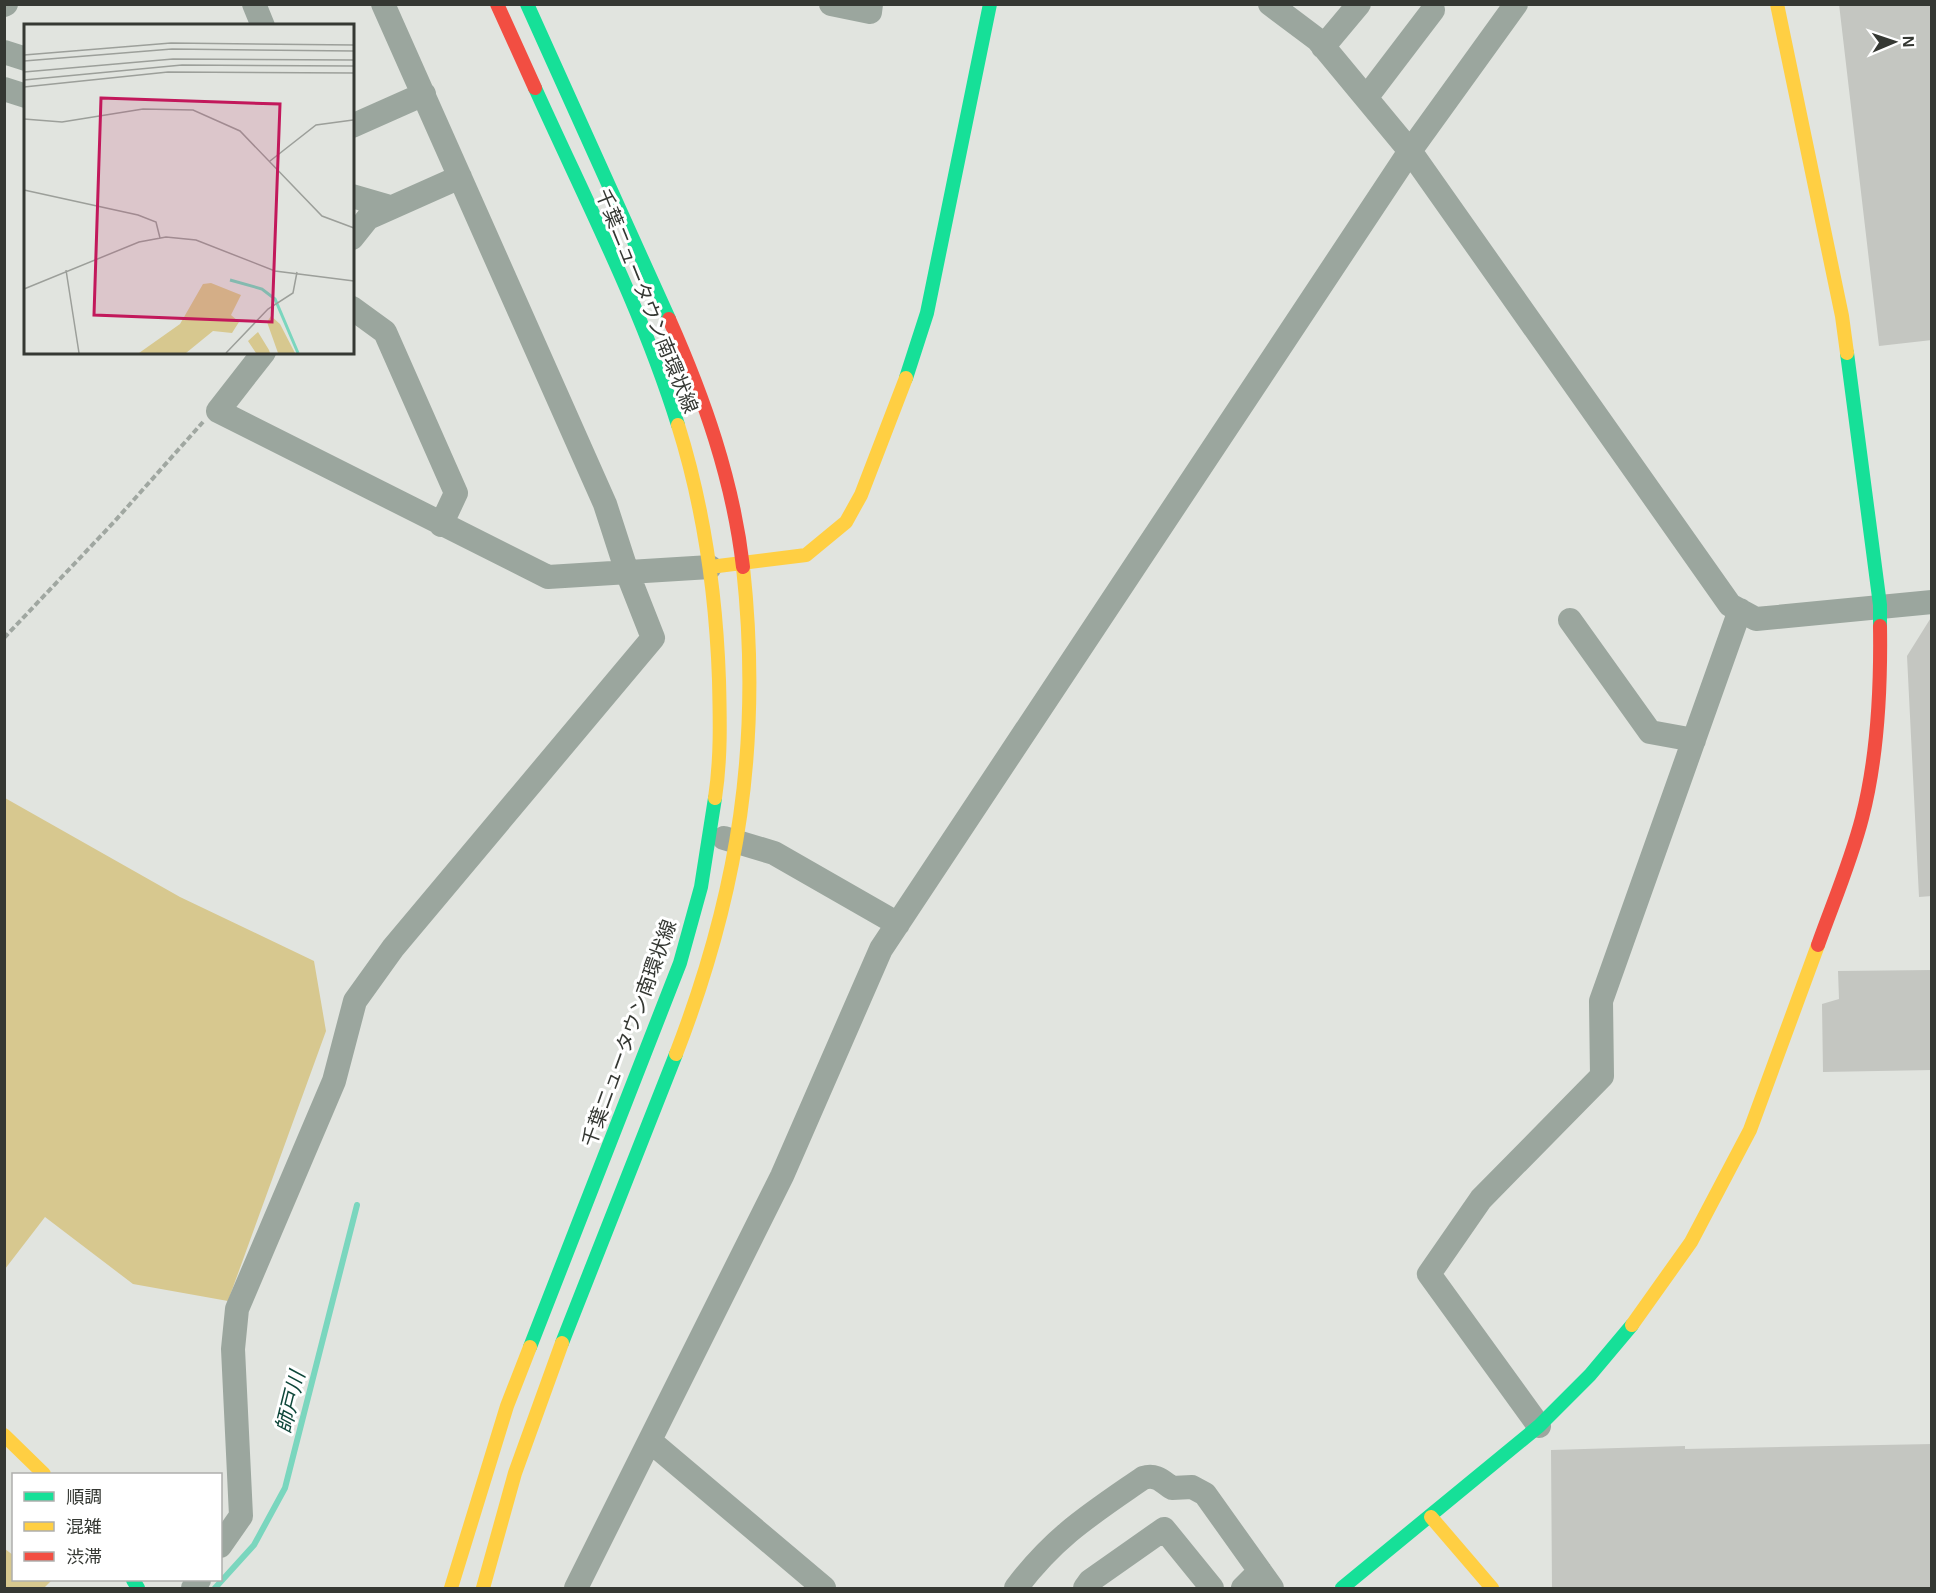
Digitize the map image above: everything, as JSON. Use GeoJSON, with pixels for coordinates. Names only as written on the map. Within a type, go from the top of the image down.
{"type":"FeatureCollection","features":[{"type":"Feature","properties":{"kind":"main road","name":"千葉ニュータウン南環状線"},"geometry":{"type":"LineString","coordinates":[[451,1588],[507,1406],[680,963],[701,887],[710,835],[721,738],[717,617],[706,538],[687,453],[665,383],[497,4]]}},
{"type":"Feature","properties":{"kind":"main road","name":"千葉ニュータウン南環状線"},"geometry":{"type":"LineString","coordinates":[[483,1588],[496,1535],[531,1424],[704,975],[727,894],[738,841],[750,742],[747,615],[740,563],[718,447],[692,370],[527,4]]}},
{"type":"Feature","properties":{"kind":"main road"},"geometry":{"type":"LineString","coordinates":[[710,567],[806,555],[846,522],[861,495],[911,366],[927,313],[990,4]]}},
{"type":"Feature","properties":{"kind":"main road"},"geometry":{"type":"LineString","coordinates":[[1342,1588],[1539,1426],[1590,1376],[1663,1283],[1720,1191],[1750,1130],[1802,992],[1862,818],[1877,728],[1881,680],[1880,605],[1842,316],[1778,4]]}},
{"type":"Feature","properties":{"kind":"main road"},"geometry":{"type":"LineString","coordinates":[[4,1435],[43,1473]]}},
{"type":"Feature","properties":{"kind":"main road"},"geometry":{"type":"LineString","coordinates":[[1431,1517],[1492,1588]]}},
{"type":"Feature","properties":{"kind":"street"},"geometry":{"type":"LineString","coordinates":[[254,4],[262,24]]}},
{"type":"Feature","properties":{"kind":"street"},"geometry":{"type":"LineString","coordinates":[[222,1543],[241,1516],[233,1349],[237,1309],[334,1081],[355,1001],[393,948],[653,638],[627,572],[605,504],[383,4]]}},
{"type":"Feature","properties":{"kind":"street"},"geometry":{"type":"LineString","coordinates":[[831,4],[870,12],[871,4]]}},
{"type":"Feature","properties":{"kind":"street"},"geometry":{"type":"LineString","coordinates":[[1270,4],[1323,47],[1410,151],[1730,605],[1756,619],[1880,605],[1932,602]]}},
{"type":"Feature","properties":{"kind":"street"},"geometry":{"type":"LineString","coordinates":[[1323,47],[1359,4]]}},
{"type":"Feature","properties":{"kind":"street"},"geometry":{"type":"LineString","coordinates":[[576,1588],[782,1176],[881,949],[1410,151],[1516,4]]}},
{"type":"Feature","properties":{"kind":"street"},"geometry":{"type":"LineString","coordinates":[[1366,98],[1433,10]]}},
{"type":"Feature","properties":{"kind":"street"},"geometry":{"type":"LineString","coordinates":[[4,52],[24,58]]}},
{"type":"Feature","properties":{"kind":"street"},"geometry":{"type":"LineString","coordinates":[[4,90],[24,95]]}},
{"type":"Feature","properties":{"kind":"street"},"geometry":{"type":"LineString","coordinates":[[354,125],[424,94]]}},
{"type":"Feature","properties":{"kind":"street"},"geometry":{"type":"LineString","coordinates":[[354,236],[368,218],[460,177]]}},
{"type":"Feature","properties":{"kind":"street"},"geometry":{"type":"LineString","coordinates":[[354,197],[390,207]]}},
{"type":"Feature","properties":{"kind":"street"},"geometry":{"type":"LineString","coordinates":[[354,309],[385,332],[456,493],[441,525]]}},
{"type":"Feature","properties":{"kind":"street"},"geometry":{"type":"LineString","coordinates":[[262,354],[218,411],[548,578],[710,567]]}},
{"type":"Feature","properties":{"kind":"street"},"geometry":{"type":"LineString","coordinates":[[1539,1426],[1429,1274],[1481,1199],[1602,1076],[1601,1001],[1740,610]]}},
{"type":"Feature","properties":{"kind":"street"},"geometry":{"type":"LineString","coordinates":[[1570,620],[1650,732],[1694,740]]}},
{"type":"Feature","properties":{"kind":"street"},"geometry":{"type":"LineString","coordinates":[[710,835],[738,841],[774,853],[898,924]]}},
{"type":"Feature","properties":{"kind":"street"},"geometry":{"type":"LineString","coordinates":[[650,1441],[824,1588]]}},
{"type":"Feature","properties":{"kind":"street"},"geometry":{"type":"LineString","coordinates":[[1016,1588],[1037,1560],[1070,1528],[1143,1478],[1150,1476],[1157,1477],[1172,1488],[1198,1489],[1266,1580],[1243,1588]]}},
{"type":"Feature","properties":{"kind":"street"},"geometry":{"type":"LineString","coordinates":[[1085,1588],[1090,1581],[1164,1529],[1212,1588]]}},
{"type":"Feature","properties":{"kind":"path"},"geometry":{"type":"LineString","coordinates":[[4,638],[114,522],[207,417],[218,411]]}},
{"type":"Feature","properties":{"kind":"shaded area"},"geometry":{"type":"Polygon","coordinates":[[[5,798],[180,897],[314,961],[326,1031],[228,1301],[133,1284],[45,1217],[5,1269],[5,798]]]}},
{"type":"Feature","properties":{"kind":"shaded area"},"geometry":{"type":"Polygon","coordinates":[[[5,1549],[12,1554],[12,1581],[51,1581],[44,1588],[5,1588],[5,1549]]]}},
{"type":"Feature","properties":{"kind":"building"},"geometry":{"type":"Polygon","coordinates":[[[1839,4],[1932,4],[1932,340],[1879,346],[1839,4]]]}},
{"type":"Feature","properties":{"kind":"building"},"geometry":{"type":"Polygon","coordinates":[[[1932,616],[1932,896],[1919,897],[1907,656],[1932,616]]]}},
{"type":"Feature","properties":{"kind":"building"},"geometry":{"type":"Polygon","coordinates":[[[1932,970],[1932,1070],[1823,1072],[1822,1004],[1839,999],[1838,971],[1932,970]]]}},
{"type":"Feature","properties":{"kind":"building"},"geometry":{"type":"Polygon","coordinates":[[[1932,1444],[1932,1588],[1552,1588],[1551,1450],[1685,1446],[1685,1449],[1932,1444]]]}},
{"type":"Feature","properties":{"kind":"waterway","name":"師戸川"},"geometry":{"type":"LineString","coordinates":[[222,1580],[254,1545],[285,1488],[357,1205]]}},
{"type":"Feature","properties":{"kind":"waterway","name":"師戸川"},"geometry":{"type":"LineString","coordinates":[[215,1588],[221,1581]]}},
{"type":"Feature","properties":{"kind":"traffic: fast"},"geometry":{"type":"LineString","coordinates":[[527,4],[669,319]]}},
{"type":"Feature","properties":{"kind":"traffic: fast"},"geometry":{"type":"LineString","coordinates":[[906,378],[927,313],[990,4]]}},
{"type":"Feature","properties":{"kind":"traffic: fast"},"geometry":{"type":"LineString","coordinates":[[535,88],[648,339],[678,425]]}},
{"type":"Feature","properties":{"kind":"traffic: fast"},"geometry":{"type":"LineString","coordinates":[[1847,353],[1880,605],[1880,626]]}},
{"type":"Feature","properties":{"kind":"traffic: fast"},"geometry":{"type":"LineString","coordinates":[[530,1347],[680,963],[701,887],[715,798]]}},
{"type":"Feature","properties":{"kind":"traffic: fast"},"geometry":{"type":"LineString","coordinates":[[562,1343],[676,1054]]}},
{"type":"Feature","properties":{"kind":"traffic: fast"},"geometry":{"type":"LineString","coordinates":[[1342,1588],[1539,1426],[1590,1375],[1632,1325]]}},
{"type":"Feature","properties":{"kind":"traffic: fast"},"geometry":{"type":"LineString","coordinates":[[134,1581],[138,1588]]}},
{"type":"Feature","properties":{"kind":"traffic: slow"},"geometry":{"type":"LineString","coordinates":[[1777,4],[1842,316],[1847,353]]}},
{"type":"Feature","properties":{"kind":"traffic: slow"},"geometry":{"type":"LineString","coordinates":[[718,566],[806,555],[846,522],[861,495],[906,378]]}},
{"type":"Feature","properties":{"kind":"traffic: slow"},"geometry":{"type":"LineString","coordinates":[[678,425],[702,519],[712,583],[720,725],[715,798]]}},
{"type":"Feature","properties":{"kind":"traffic: slow"},"geometry":{"type":"LineString","coordinates":[[676,1054],[716,934],[730,874],[740,815],[747,755],[749,694],[748,631],[743,567]]}},
{"type":"Feature","properties":{"kind":"traffic: slow"},"geometry":{"type":"LineString","coordinates":[[1632,1325],[1691,1242],[1750,1130],[1818,945]]}},
{"type":"Feature","properties":{"kind":"traffic: slow"},"geometry":{"type":"LineString","coordinates":[[483,1588],[515,1473],[562,1343]]}},
{"type":"Feature","properties":{"kind":"traffic: slow"},"geometry":{"type":"LineString","coordinates":[[451,1588],[507,1406],[530,1347]]}},
{"type":"Feature","properties":{"kind":"traffic: slow"},"geometry":{"type":"LineString","coordinates":[[4,1435],[43,1473]]}},
{"type":"Feature","properties":{"kind":"traffic: slow"},"geometry":{"type":"LineString","coordinates":[[1431,1517],[1492,1588]]}},
{"type":"Feature","properties":{"kind":"traffic: jam"},"geometry":{"type":"LineString","coordinates":[[497,4],[535,88]]}},
{"type":"Feature","properties":{"kind":"traffic: jam"},"geometry":{"type":"LineString","coordinates":[[669,319],[694,379],[715,440],[732,503],[743,567]]}},
{"type":"Feature","properties":{"kind":"traffic: jam"},"geometry":{"type":"LineString","coordinates":[[1818,945],[1853,850],[1872,771],[1880,674],[1880,626]]}}]}
